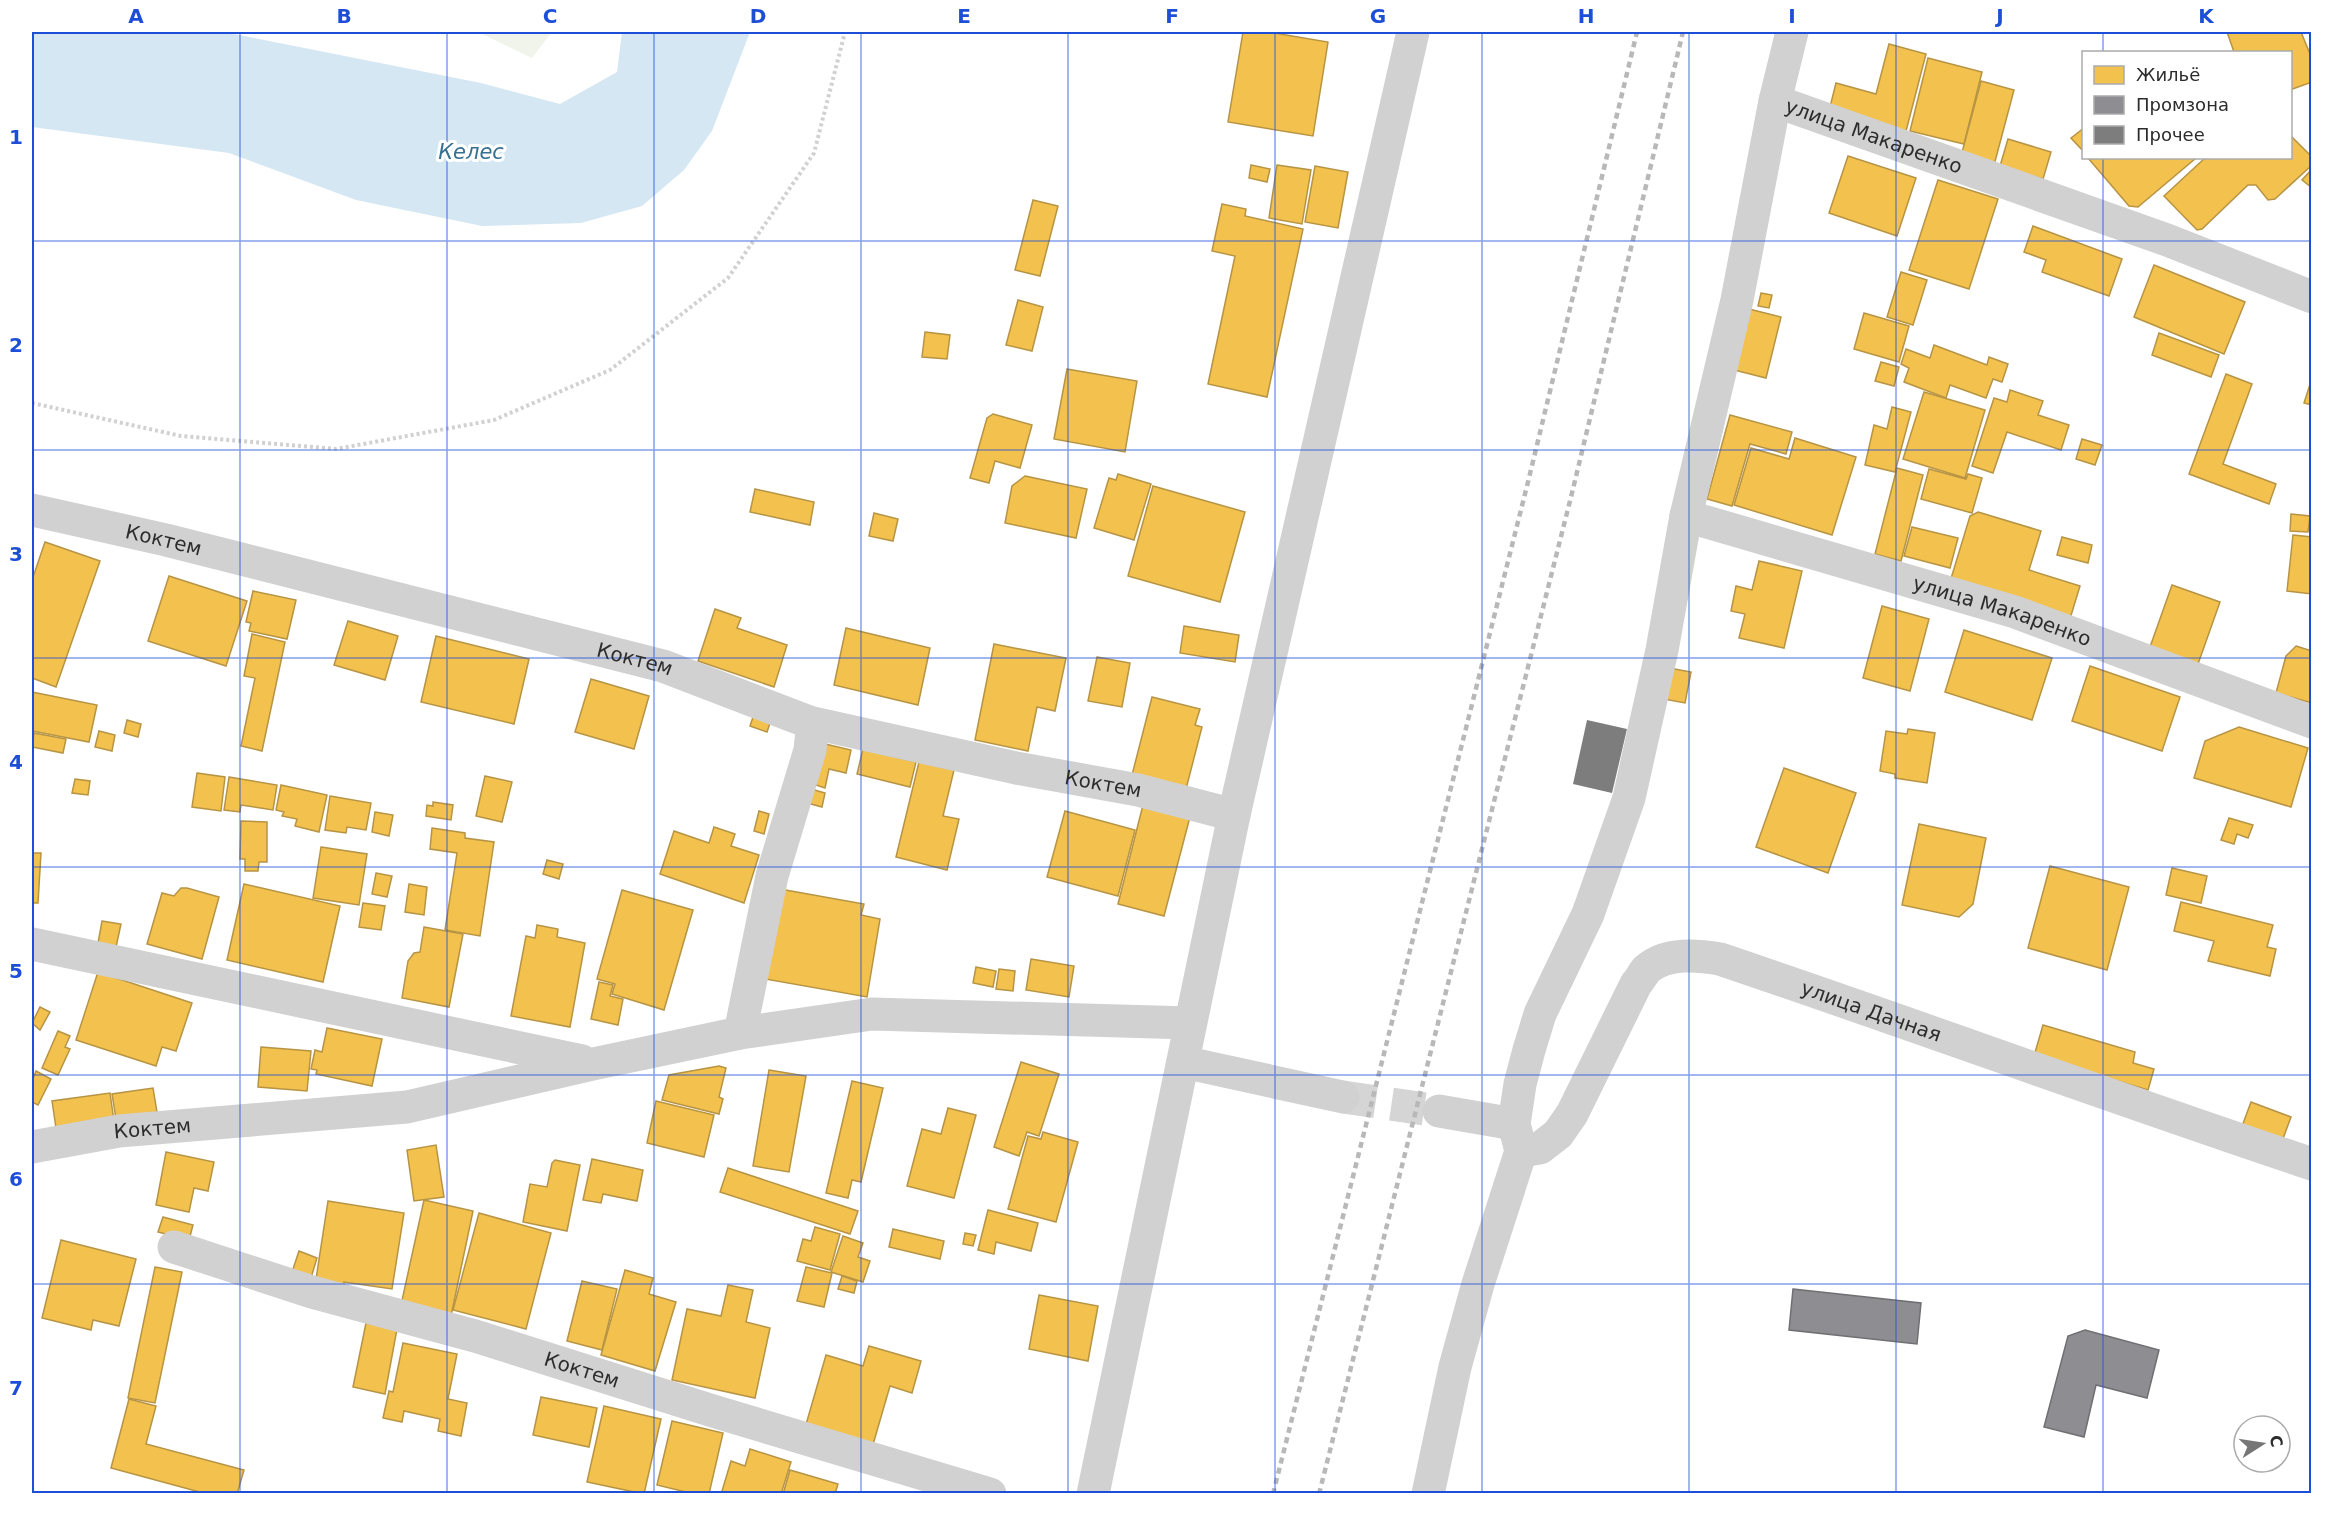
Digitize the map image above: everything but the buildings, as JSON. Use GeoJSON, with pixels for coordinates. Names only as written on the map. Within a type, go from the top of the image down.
{"type":"FeatureCollection","features":[{"type":"Feature","properties":{"kind":"street"},"geometry":{"type":"LineString","coordinates":[[1093,1494],[1234,815],[1413,32]]}},
{"type":"Feature","properties":{"kind":"street"},"geometry":{"type":"LineString","coordinates":[[1428,1494],[1458,1357],[1518,1137],[1520,1084],[1540,1014],[1588,914],[1629,798],[1662,650],[1686,516],[1737,300],[1775,101],[1792,32]]}},
{"type":"Feature","properties":{"kind":"street","name":"улица Макаренко"},"geometry":{"type":"LineString","coordinates":[[1775,101],[2167,240],[2312,297]]}},
{"type":"Feature","properties":{"kind":"street","name":"Коктем"},"geometry":{"type":"LineString","coordinates":[[32,510],[166,540],[663,666],[809,722],[1016,768],[1138,790],[1234,815]]}},
{"type":"Feature","properties":{"kind":"street","name":"улица Макаренко"},"geometry":{"type":"LineString","coordinates":[[1686,516],[2015,612],[2312,722]]}},
{"type":"Feature","properties":{"kind":"street"},"geometry":{"type":"LineString","coordinates":[[740,1033],[772,876],[810,750],[812,731],[809,722]]}},
{"type":"Feature","properties":{"kind":"street","name":"Коктем"},"geometry":{"type":"LineString","coordinates":[[32,944],[593,1064]]}},
{"type":"Feature","properties":{"kind":"street","name":"улица Дачная"},"geometry":{"type":"LineString","coordinates":[[1518,1137],[1540,1148],[1558,1134],[1572,1114],[1636,984],[1647,969],[1664,960],[1683,956],[1703,956],[1720,959],[1830,996],[2138,1106],[2312,1164]]}},
{"type":"Feature","properties":{"kind":"street","name":"Коктем"},"geometry":{"type":"LineString","coordinates":[[32,1147],[119,1131],[407,1107],[740,1033],[872,1014],[1190,1023]]}},
{"type":"Feature","properties":{"kind":"street"},"geometry":{"type":"LineString","coordinates":[[1183,1062],[1343,1097]]}},
{"type":"Feature","properties":{"kind":"street"},"geometry":{"type":"LineString","coordinates":[[1439,1111],[1518,1137]]}},
{"type":"Feature","properties":{"kind":"street","name":"Коктем"},"geometry":{"type":"LineString","coordinates":[[174,1247],[312,1292],[475,1336],[713,1411],[990,1494]]}},
{"type":"Feature","properties":{"kind":"path"},"geometry":{"type":"LineString","coordinates":[[32,403],[181,436],[336,449],[494,420],[610,370],[728,278],[814,153],[845,32]]}},
{"type":"Feature","properties":{"kind":"shaded area"},"geometry":{"type":"Polygon","coordinates":[[[478,32],[552,32],[532,58],[478,32]]]}},
{"type":"Feature","properties":{"kind":"water","name":"Келес"},"geometry":{"type":"Polygon","coordinates":[[[32,32],[224,32],[481,83],[560,104],[617,72],[622,32],[750,32],[712,131],[684,170],[642,206],[581,223],[482,226],[356,200],[229,153],[32,127],[32,32]]]}},
{"type":"Feature","properties":{"kind":"tunnel"},"geometry":{"type":"LineString","coordinates":[[1343,1097],[1439,1111]]}},
{"type":"Feature","properties":{"kind":"railway"},"geometry":{"type":"LineString","coordinates":[[1273,1494],[1528,482],[1637,32]]}},
{"type":"Feature","properties":{"kind":"railway"},"geometry":{"type":"LineString","coordinates":[[1319,1494],[1572,493],[1683,32]]}}]}
